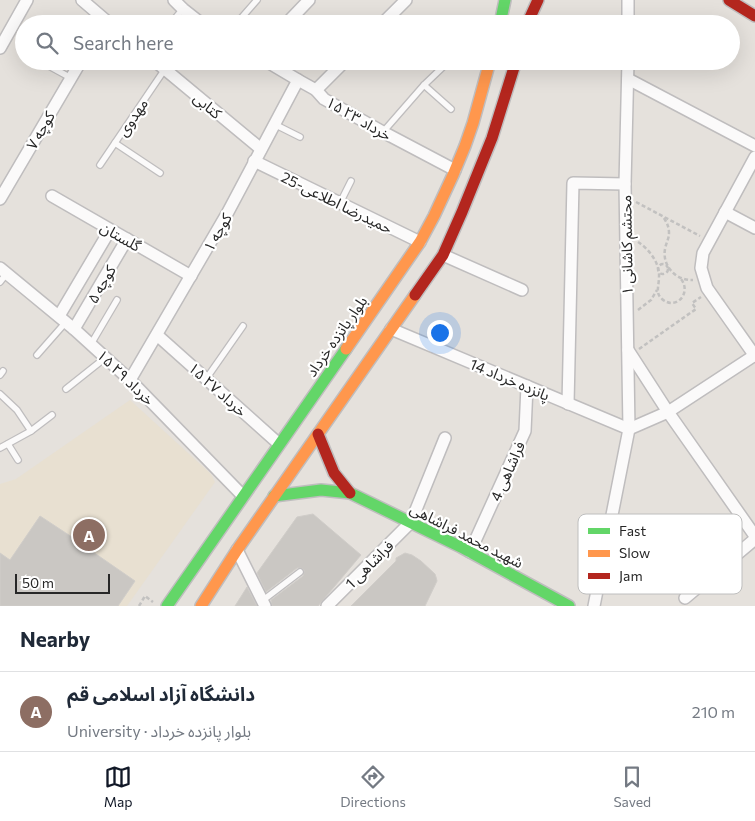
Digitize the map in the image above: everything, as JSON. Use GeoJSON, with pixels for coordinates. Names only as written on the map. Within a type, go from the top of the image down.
{"type":"FeatureCollection","features":[{"type":"Feature","properties":{"kind":"main road"},"geometry":{"type":"LineString","coordinates":[[502,15],[505,0]]}},
{"type":"Feature","properties":{"kind":"main road"},"geometry":{"type":"LineString","coordinates":[[531,15],[538,0]]}},
{"type":"Feature","properties":{"kind":"main road"},"geometry":{"type":"LineString","coordinates":[[535,15],[549,0]]}},
{"type":"Feature","properties":{"kind":"main road"},"geometry":{"type":"LineString","coordinates":[[729,0],[755,16]]}},
{"type":"Feature","properties":{"kind":"main road","name":"بلوار پانزده خرداد"},"geometry":{"type":"LineString","coordinates":[[167,606],[420,242],[440,204],[470,133],[488,70]]}},
{"type":"Feature","properties":{"kind":"main road"},"geometry":{"type":"LineString","coordinates":[[201,606],[236,550],[443,255],[492,138],[513,70]]}},
{"type":"Feature","properties":{"kind":"main road"},"geometry":{"type":"LineString","coordinates":[[318,434],[334,473],[350,493]]}},
{"type":"Feature","properties":{"kind":"main road"},"geometry":{"type":"LineString","coordinates":[[274,496],[321,490],[350,493]]}},
{"type":"Feature","properties":{"kind":"main road","name":"شهید محمد فراشاهی"},"geometry":{"type":"LineString","coordinates":[[350,493],[470,552],[569,606]]}},
{"type":"Feature","properties":{"kind":"street"},"geometry":{"type":"LineString","coordinates":[[19,15],[27,0]]}},
{"type":"Feature","properties":{"kind":"street"},"geometry":{"type":"LineString","coordinates":[[295,15],[309,0]]}},
{"type":"Feature","properties":{"kind":"street"},"geometry":{"type":"LineString","coordinates":[[391,15],[406,0]]}},
{"type":"Feature","properties":{"kind":"street"},"geometry":{"type":"LineString","coordinates":[[628,0],[628,15]]}},
{"type":"Feature","properties":{"kind":"street"},"geometry":{"type":"LineString","coordinates":[[89,2],[99,15]]}},
{"type":"Feature","properties":{"kind":"street"},"geometry":{"type":"LineString","coordinates":[[181,4],[193,15]]}},
{"type":"Feature","properties":{"kind":"street"},"geometry":{"type":"LineString","coordinates":[[0,48],[15,21]]}},
{"type":"Feature","properties":{"kind":"street","name":"کوچه ۷"},"geometry":{"type":"LineString","coordinates":[[0,199],[75,70]]}},
{"type":"Feature","properties":{"kind":"street","name":"کتابی"},"geometry":{"type":"LineString","coordinates":[[166,70],[261,149]]}},
{"type":"Feature","properties":{"kind":"street","name":"۱۵ خرداد ۲۳"},"geometry":{"type":"LineString","coordinates":[[281,70],[316,90],[324,99],[455,170]]}},
{"type":"Feature","properties":{"kind":"street"},"geometry":{"type":"LineString","coordinates":[[316,90],[336,70]]}},
{"type":"Feature","properties":{"kind":"street","name":"محتشم کاشانی ۱"},"geometry":{"type":"LineString","coordinates":[[612,514],[629,429],[625,184],[628,70]]}},
{"type":"Feature","properties":{"kind":"street"},"geometry":{"type":"LineString","coordinates":[[628,79],[755,146]]}},
{"type":"Feature","properties":{"kind":"street","name":"کوچه ۱"},"geometry":{"type":"LineString","coordinates":[[130,380],[228,212],[298,80]]}},
{"type":"Feature","properties":{"kind":"street"},"geometry":{"type":"LineString","coordinates":[[629,429],[668,412],[755,355],[707,288],[701,268],[703,253],[755,157]]}},
{"type":"Feature","properties":{"kind":"street","name":"حمیدرضا اطلاعی-25"},"geometry":{"type":"LineString","coordinates":[[254,161],[420,242]]}},
{"type":"Feature","properties":{"kind":"street"},"geometry":{"type":"LineString","coordinates":[[568,404],[573,183],[625,184]]}},
{"type":"Feature","properties":{"kind":"street","name":"گلستان"},"geometry":{"type":"LineString","coordinates":[[52,196],[191,276]]}},
{"type":"Feature","properties":{"kind":"street"},"geometry":{"type":"LineString","coordinates":[[725,212],[755,228]]}},
{"type":"Feature","properties":{"kind":"street","name":"کوچه ۵"},"geometry":{"type":"LineString","coordinates":[[67,322],[110,230]]}},
{"type":"Feature","properties":{"kind":"street","name":"کوچه ۵"},"geometry":{"type":"LineString","coordinates":[[67,322],[127,239]]}},
{"type":"Feature","properties":{"kind":"street"},"geometry":{"type":"LineString","coordinates":[[443,255],[522,290]]}},
{"type":"Feature","properties":{"kind":"street","name":"۱۵ خرداد ۲۹"},"geometry":{"type":"LineString","coordinates":[[2,274],[67,322],[106,357],[243,496]]}},
{"type":"Feature","properties":{"kind":"street","name":"پانزده خرداد 14"},"geometry":{"type":"LineString","coordinates":[[391,329],[629,429]]}},
{"type":"Feature","properties":{"kind":"street","name":"۱۵ خرداد ۲۷"},"geometry":{"type":"LineString","coordinates":[[157,335],[279,444]]}},
{"type":"Feature","properties":{"kind":"street"},"geometry":{"type":"LineString","coordinates":[[628,349],[668,412],[738,514]]}},
{"type":"Feature","properties":{"kind":"street","name":"فراشاهی 4"},"geometry":{"type":"LineString","coordinates":[[470,552],[525,431],[527,386]]}},
{"type":"Feature","properties":{"kind":"street"},"geometry":{"type":"LineString","coordinates":[[411,522],[445,438]]}},
{"type":"Feature","properties":{"kind":"street"},"geometry":{"type":"LineString","coordinates":[[742,519],[755,538],[742,549]]}},
{"type":"Feature","properties":{"kind":"street","name":"فراشاهی 1"},"geometry":{"type":"LineString","coordinates":[[327,606],[411,522]]}},
{"type":"Feature","properties":{"kind":"street"},"geometry":{"type":"LineString","coordinates":[[236,550],[263,603]]}},
{"type":"Feature","properties":{"kind":"street"},"geometry":{"type":"LineString","coordinates":[[685,598],[690,594]]}},
{"type":"Feature","properties":{"kind":"lane"},"geometry":{"type":"LineString","coordinates":[[244,15],[257,0]]}},
{"type":"Feature","properties":{"kind":"lane"},"geometry":{"type":"LineString","coordinates":[[175,15],[181,4]]}},
{"type":"Feature","properties":{"kind":"lane"},"geometry":{"type":"LineString","coordinates":[[56,70],[71,78]]}},
{"type":"Feature","properties":{"kind":"lane","name":"مهدوی"},"geometry":{"type":"LineString","coordinates":[[100,165],[164,70]]}},
{"type":"Feature","properties":{"kind":"lane"},"geometry":{"type":"LineString","coordinates":[[383,132],[439,70]]}},
{"type":"Feature","properties":{"kind":"lane"},"geometry":{"type":"LineString","coordinates":[[424,85],[451,109]]}},
{"type":"Feature","properties":{"kind":"lane"},"geometry":{"type":"LineString","coordinates":[[274,124],[300,137]]}},
{"type":"Feature","properties":{"kind":"lane"},"geometry":{"type":"LineString","coordinates":[[115,143],[160,174]]}},
{"type":"Feature","properties":{"kind":"lane"},"geometry":{"type":"LineString","coordinates":[[340,203],[351,181]]}},
{"type":"Feature","properties":{"kind":"lane"},"geometry":{"type":"LineString","coordinates":[[91,344],[117,300]]}},
{"type":"Feature","properties":{"kind":"lane"},"geometry":{"type":"LineString","coordinates":[[37,355],[67,322]]}},
{"type":"Feature","properties":{"kind":"lane"},"geometry":{"type":"LineString","coordinates":[[206,378],[243,326]]}},
{"type":"Feature","properties":{"kind":"lane"},"geometry":{"type":"LineString","coordinates":[[66,389],[106,357]]}},
{"type":"Feature","properties":{"kind":"lane"},"geometry":{"type":"LineString","coordinates":[[0,394],[17,410],[31,431]]}},
{"type":"Feature","properties":{"kind":"lane"},"geometry":{"type":"LineString","coordinates":[[0,448],[31,431],[52,415]]}},
{"type":"Feature","properties":{"kind":"lane"},"geometry":{"type":"LineString","coordinates":[[8,444],[18,460]]}},
{"type":"Feature","properties":{"kind":"lane"},"geometry":{"type":"LineString","coordinates":[[263,603],[300,572]]}},
{"type":"Feature","properties":{"kind":"path"},"geometry":{"type":"LineString","coordinates":[[636,202],[700,236]]}},
{"type":"Feature","properties":{"kind":"path"},"geometry":{"type":"LineString","coordinates":[[637,251],[637,241],[650,252],[661,274],[666,274],[668,268],[665,248],[669,232],[668,225],[663,216]]}},
{"type":"Feature","properties":{"kind":"path"},"geometry":{"type":"LineString","coordinates":[[682,279],[686,286],[681,299],[673,302],[665,301],[659,295],[659,267],[662,265],[665,265],[682,279],[693,280]]}},
{"type":"Feature","properties":{"kind":"path"},"geometry":{"type":"LineString","coordinates":[[692,274],[695,285]]}},
{"type":"Feature","properties":{"kind":"path"},"geometry":{"type":"LineString","coordinates":[[638,318],[638,310],[651,300],[658,290]]}},
{"type":"Feature","properties":{"kind":"path"},"geometry":{"type":"LineString","coordinates":[[638,342],[638,350],[696,309],[692,303],[701,297],[697,291]]}},
{"type":"Feature","properties":{"kind":"path"},"geometry":{"type":"LineString","coordinates":[[138,606],[145,596]]}},
{"type":"Feature","properties":{"kind":"shaded area"},"geometry":{"type":"Polygon","coordinates":[[[130,400],[211,474],[215,482],[127,606],[0,606],[0,484],[16,479],[130,400]]]}},
{"type":"Feature","properties":{"kind":"building"},"geometry":{"type":"Polygon","coordinates":[[[313,514],[361,555],[318,606],[272,606],[271,600],[303,576],[304,570],[297,568],[266,592],[257,573],[297,517],[313,514]]]}},
{"type":"Feature","properties":{"kind":"building"},"geometry":{"type":"Polygon","coordinates":[[[40,516],[84,545],[90,536],[99,542],[93,552],[135,581],[118,606],[0,606],[0,553],[10,560],[40,516]]]}},
{"type":"Feature","properties":{"kind":"building"},"geometry":{"type":"Polygon","coordinates":[[[405,553],[421,561],[435,574],[437,581],[425,606],[351,606],[396,561],[396,558],[405,553]]]}},
{"type":"Feature","properties":{"kind":"building"},"geometry":{"type":"Polygon","coordinates":[[[247,587],[257,606],[235,606],[242,595],[247,587]]]}},
{"type":"Feature","properties":{"kind":"traffic: fast"},"geometry":{"type":"LineString","coordinates":[[502,15],[505,0]]}},
{"type":"Feature","properties":{"kind":"traffic: fast"},"geometry":{"type":"LineString","coordinates":[[167,606],[346,349]]}},
{"type":"Feature","properties":{"kind":"traffic: fast"},"geometry":{"type":"LineString","coordinates":[[274,496],[321,490],[350,493],[461,547],[569,606]]}},
{"type":"Feature","properties":{"kind":"traffic: slow"},"geometry":{"type":"LineString","coordinates":[[346,349],[420,242],[434,216],[465,146],[488,70]]}},
{"type":"Feature","properties":{"kind":"traffic: slow"},"geometry":{"type":"LineString","coordinates":[[201,606],[237,550],[415,295]]}},
{"type":"Feature","properties":{"kind":"traffic: jam"},"geometry":{"type":"LineString","coordinates":[[531,15],[538,0]]}},
{"type":"Feature","properties":{"kind":"traffic: jam"},"geometry":{"type":"LineString","coordinates":[[729,0],[755,16]]}},
{"type":"Feature","properties":{"kind":"traffic: jam"},"geometry":{"type":"LineString","coordinates":[[415,295],[443,255],[462,212],[492,138],[513,70]]}},
{"type":"Feature","properties":{"kind":"traffic: jam"},"geometry":{"type":"LineString","coordinates":[[318,434],[334,473],[350,493]]}},
{"type":"Feature","properties":{"kind":"place","name":"دانشگاه آزاد اسلامی قم"},"geometry":{"type":"Point","coordinates":[89,535]}}]}
